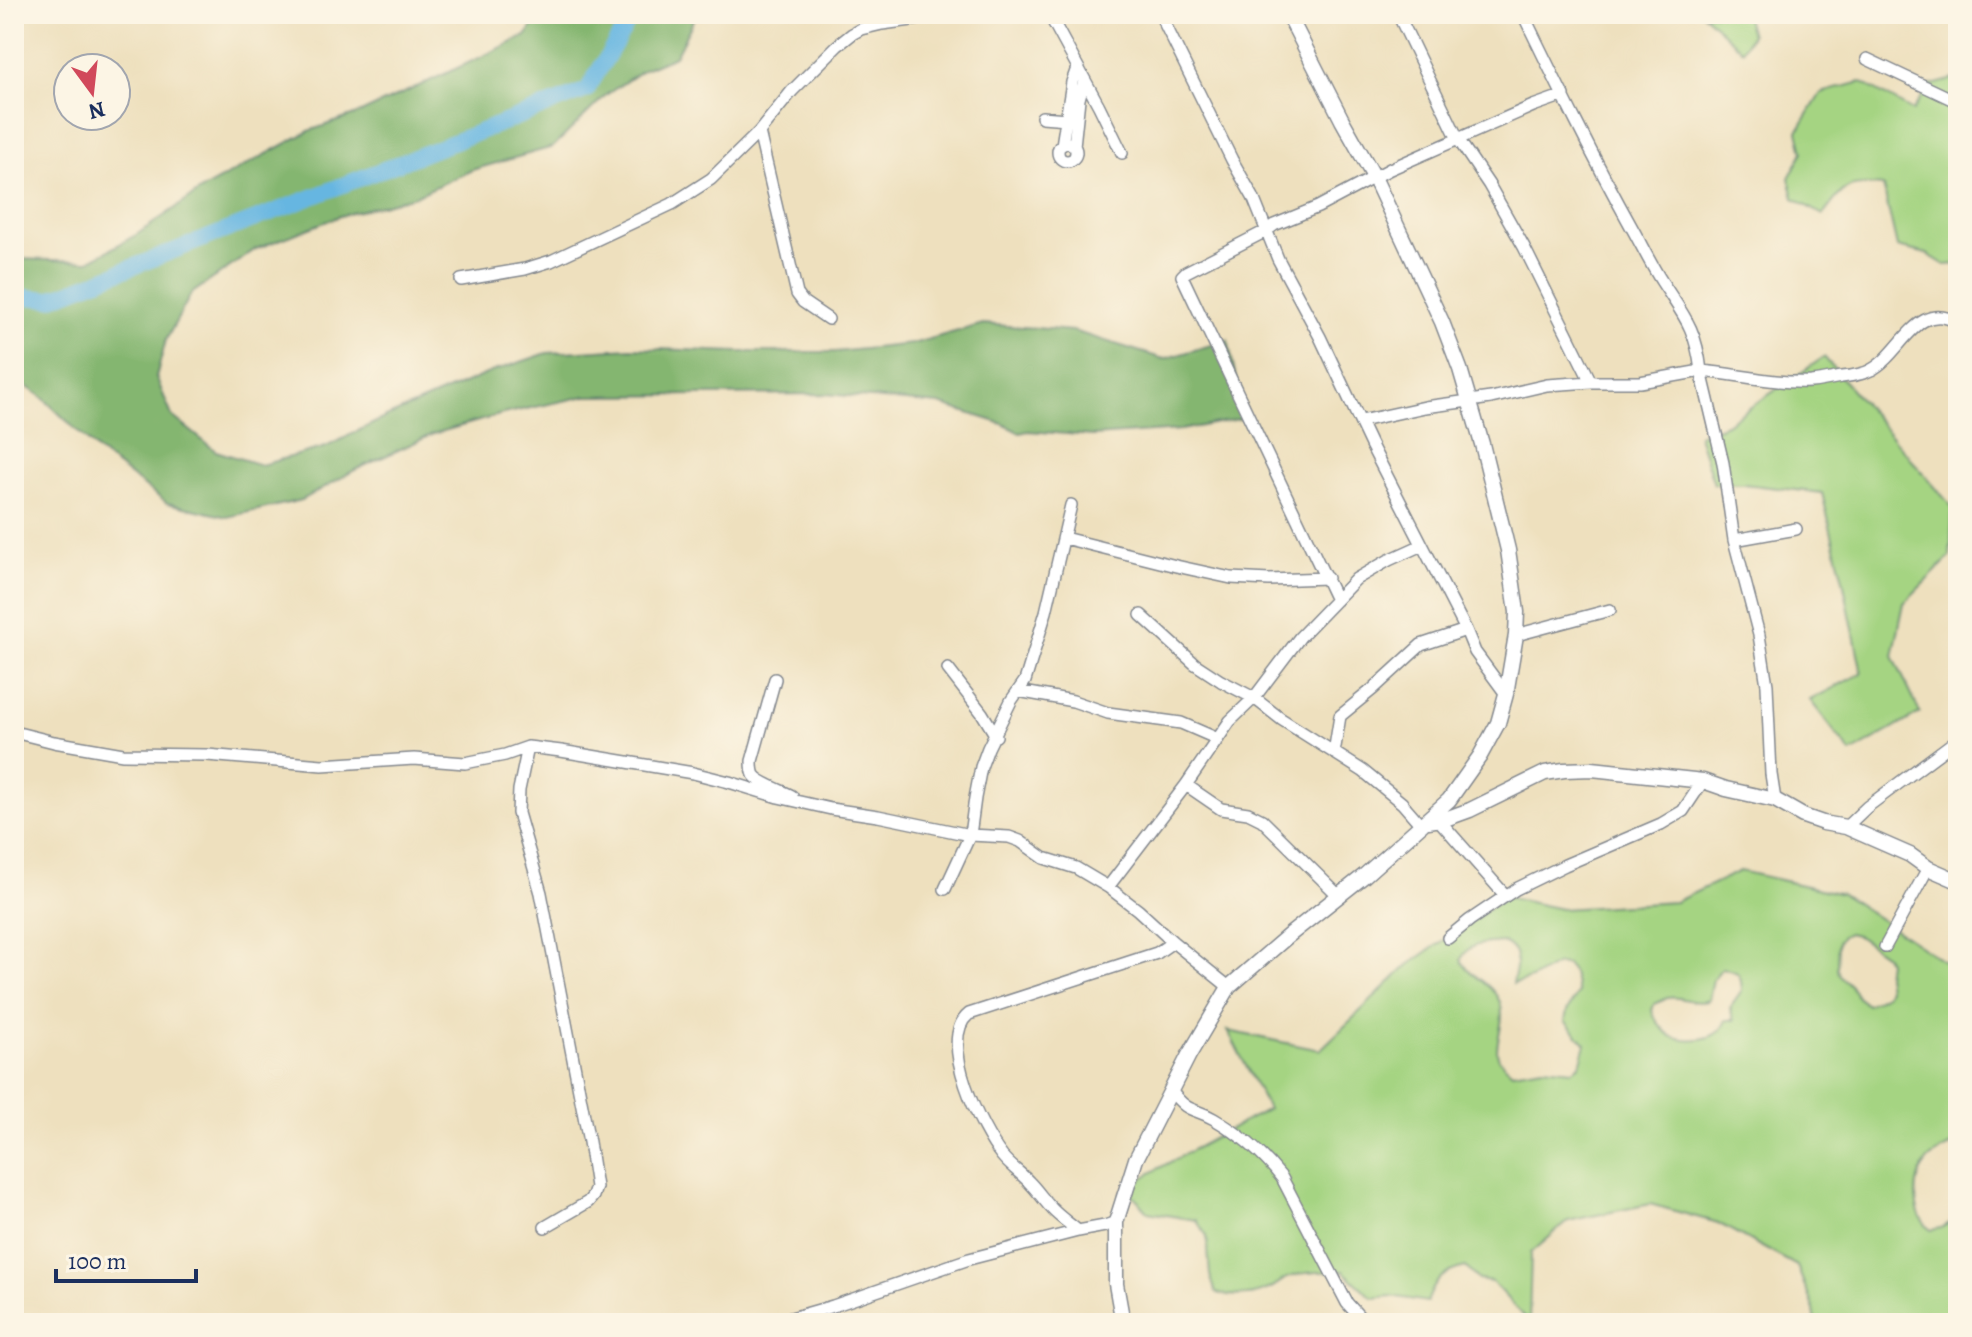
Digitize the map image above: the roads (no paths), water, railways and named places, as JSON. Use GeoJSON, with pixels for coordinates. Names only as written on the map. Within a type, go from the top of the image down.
{"type":"FeatureCollection","features":[{"type":"Feature","properties":{"kind":"main road"},"geometry":{"type":"LineString","coordinates":[[1123,1323],[1116,1284],[1116,1222],[1136,1159],[1189,1055],[1229,987],[1429,822],[1449,800],[1480,756],[1498,723],[1516,635],[1517,612],[1508,550],[1460,369],[1442,322],[1374,177],[1288,14]]}},
{"type":"Feature","properties":{"kind":"main road"},"geometry":{"type":"LineString","coordinates":[[1429,822],[1470,810],[1545,773],[1564,770],[1592,769],[1703,781],[1775,800],[1803,816],[1846,827],[1910,855],[1928,868],[1958,881]]}},
{"type":"Feature","properties":{"kind":"street"},"geometry":{"type":"LineString","coordinates":[[461,280],[525,269],[551,261],[672,204],[711,179],[759,132],[792,91],[837,46],[861,29],[956,14]]}},
{"type":"Feature","properties":{"kind":"street"},"geometry":{"type":"LineString","coordinates":[[1049,14],[1122,153]]}},
{"type":"Feature","properties":{"kind":"street"},"geometry":{"type":"LineString","coordinates":[[1160,14],[1253,197],[1278,259],[1320,337],[1475,652],[1506,694]]}},
{"type":"Feature","properties":{"kind":"street"},"geometry":{"type":"LineString","coordinates":[[1398,14],[1458,139],[1489,185],[1524,247],[1591,382]]}},
{"type":"Feature","properties":{"kind":"street"},"geometry":{"type":"LineString","coordinates":[[1523,14],[1631,226],[1661,280],[1685,314],[1696,339],[1723,463],[1734,540],[1759,635],[1767,685],[1775,800]]}},
{"type":"Feature","properties":{"kind":"street"},"geometry":{"type":"LineString","coordinates":[[1867,59],[1958,102]]}},
{"type":"Feature","properties":{"kind":"street"},"geometry":{"type":"LineString","coordinates":[[1077,68],[1067,119],[1068,145],[1084,81]]}},
{"type":"Feature","properties":{"kind":"street"},"geometry":{"type":"LineString","coordinates":[[1336,600],[1182,276],[1274,225],[1318,207],[1374,177],[1564,95]]}},
{"type":"Feature","properties":{"kind":"street"},"geometry":{"type":"LineString","coordinates":[[1042,117],[1067,119]]}},
{"type":"Feature","properties":{"kind":"street"},"geometry":{"type":"LineString","coordinates":[[759,132],[797,294],[803,302],[828,319]]}},
{"type":"Feature","properties":{"kind":"street"},"geometry":{"type":"LineString","coordinates":[[1361,421],[1547,385],[1640,382],[1701,371],[1796,382],[1852,376],[1869,371],[1888,358],[1919,322],[1940,315],[1958,323]]}},
{"type":"Feature","properties":{"kind":"street"},"geometry":{"type":"LineString","coordinates":[[945,889],[970,835],[981,767],[988,748],[1011,701],[1025,681],[1071,505]]}},
{"type":"Feature","properties":{"kind":"street"},"geometry":{"type":"LineString","coordinates":[[1734,540],[1796,529]]}},
{"type":"Feature","properties":{"kind":"street"},"geometry":{"type":"LineString","coordinates":[[1064,538],[1231,578],[1327,578]]}},
{"type":"Feature","properties":{"kind":"street"},"geometry":{"type":"LineString","coordinates":[[1108,887],[1186,785],[1230,721],[1254,698],[1300,637],[1356,579],[1422,545]]}},
{"type":"Feature","properties":{"kind":"street"},"geometry":{"type":"LineString","coordinates":[[1516,635],[1610,610]]}},
{"type":"Feature","properties":{"kind":"street"},"geometry":{"type":"LineString","coordinates":[[1141,615],[1195,664],[1254,698],[1281,719],[1363,771],[1429,822],[1505,895]]}},
{"type":"Feature","properties":{"kind":"street"},"geometry":{"type":"LineString","coordinates":[[1334,753],[1340,716],[1421,645],[1466,630]]}},
{"type":"Feature","properties":{"kind":"street"},"geometry":{"type":"LineString","coordinates":[[948,669],[996,736]]}},
{"type":"Feature","properties":{"kind":"street"},"geometry":{"type":"LineString","coordinates":[[775,679],[752,761],[754,775],[810,805]]}},
{"type":"Feature","properties":{"kind":"street"},"geometry":{"type":"LineString","coordinates":[[1018,691],[1073,701],[1108,713],[1181,723],[1218,739]]}},
{"type":"Feature","properties":{"kind":"street"},"geometry":{"type":"LineString","coordinates":[[14,732],[123,754],[207,755],[322,765],[414,759],[465,763],[528,747],[693,773],[810,805],[970,835],[1009,837],[1044,858],[1076,868],[1108,887],[1229,987]]}},
{"type":"Feature","properties":{"kind":"street"},"geometry":{"type":"LineString","coordinates":[[1846,827],[1867,807],[1958,739]]}},
{"type":"Feature","properties":{"kind":"street"},"geometry":{"type":"LineString","coordinates":[[528,747],[519,790],[518,813],[541,893],[596,1187],[588,1202],[545,1227]]}},
{"type":"Feature","properties":{"kind":"street"},"geometry":{"type":"LineString","coordinates":[[1448,938],[1505,895],[1683,811],[1703,781]]}},
{"type":"Feature","properties":{"kind":"street"},"geometry":{"type":"LineString","coordinates":[[1186,785],[1221,809],[1248,813],[1262,820],[1339,896]]}},
{"type":"Feature","properties":{"kind":"street"},"geometry":{"type":"LineString","coordinates":[[1885,947],[1928,868]]}},
{"type":"Feature","properties":{"kind":"street"},"geometry":{"type":"LineString","coordinates":[[1078,1231],[1055,1212],[1000,1153],[976,1111],[958,1064],[960,1026],[969,1014],[1157,953],[1173,942]]}},
{"type":"Feature","properties":{"kind":"street"},"geometry":{"type":"LineString","coordinates":[[1172,1092],[1181,1104],[1212,1118],[1245,1140],[1272,1164],[1347,1303],[1365,1323]]}},
{"type":"Feature","properties":{"kind":"street"},"geometry":{"type":"LineString","coordinates":[[774,1323],[802,1320],[969,1259],[1116,1222]]}},
{"type":"Feature","properties":{"kind":"waterway"},"geometry":{"type":"LineString","coordinates":[[14,296],[50,299],[587,90],[633,14]]}}]}
